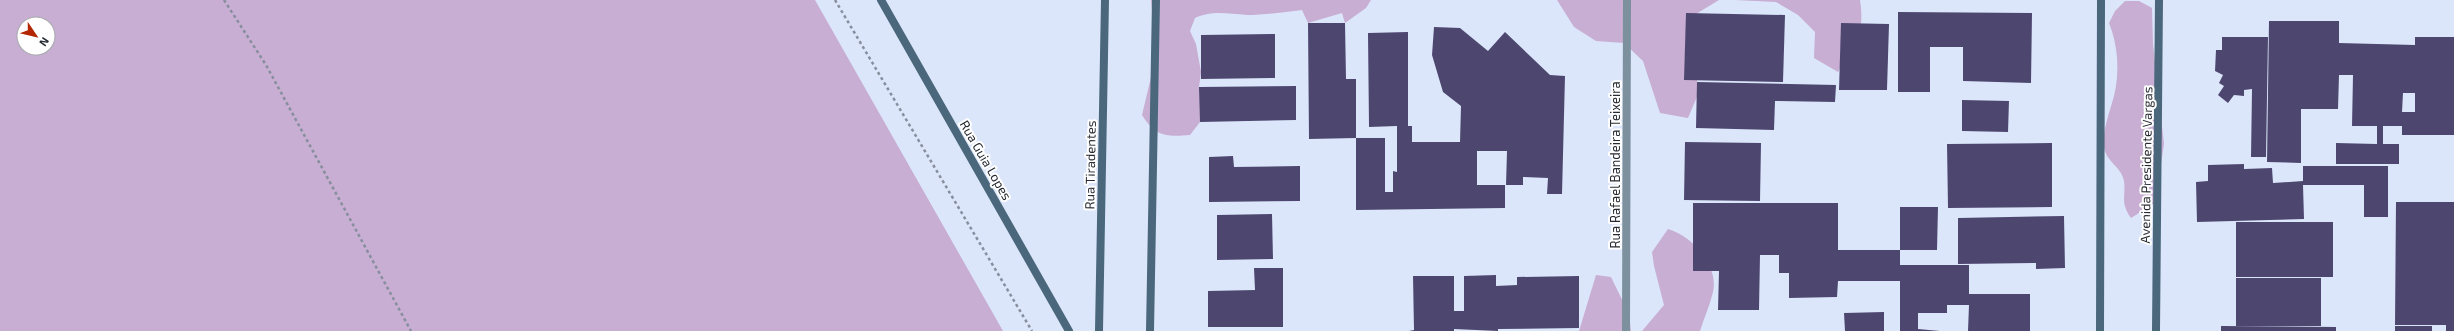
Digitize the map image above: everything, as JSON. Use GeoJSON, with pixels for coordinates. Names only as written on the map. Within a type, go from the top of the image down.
{"type":"FeatureCollection","features":[{"type":"Feature","properties":{"kind":"main road","name":"Rua Guia Lopes"},"geometry":{"type":"LineString","coordinates":[[881,0],[1069,331]]}},
{"type":"Feature","properties":{"kind":"main road","name":"Rua Tiradentes"},"geometry":{"type":"LineString","coordinates":[[1099,331],[1105,0]]}},
{"type":"Feature","properties":{"kind":"main road"},"geometry":{"type":"LineString","coordinates":[[1150,331],[1156,0]]}},
{"type":"Feature","properties":{"kind":"main road"},"geometry":{"type":"LineString","coordinates":[[2100,331],[2101,0]]}},
{"type":"Feature","properties":{"kind":"main road","name":"Avenida Presidente Vargas"},"geometry":{"type":"LineString","coordinates":[[2156,331],[2159,0]]}},
{"type":"Feature","properties":{"kind":"street","name":"Rua Rafael Bandeira Teixeira"},"geometry":{"type":"LineString","coordinates":[[1626,331],[1627,0]]}},
{"type":"Feature","properties":{"kind":"path"},"geometry":{"type":"LineString","coordinates":[[224,0],[266,65],[411,331]]}},
{"type":"Feature","properties":{"kind":"path"},"geometry":{"type":"LineString","coordinates":[[834,0],[1032,331]]}},
{"type":"Feature","properties":{"kind":"shaded area"},"geometry":{"type":"Polygon","coordinates":[[[0,0],[815,0],[1003,331],[0,331],[0,0]]]}},
{"type":"Feature","properties":{"kind":"shaded area"},"geometry":{"type":"Polygon","coordinates":[[[1151,0],[1371,0],[1366,8],[1345,23],[1342,13],[1308,23],[1302,10],[1254,15],[1215,13],[1195,18],[1190,31],[1196,44],[1201,72],[1199,87],[1202,91],[1200,122],[1190,135],[1174,136],[1162,134],[1156,131],[1142,115],[1156,56],[1151,0]]]}},
{"type":"Feature","properties":{"kind":"shaded area"},"geometry":{"type":"Polygon","coordinates":[[[1557,0],[1719,0],[1696,14],[1697,81],[1699,92],[1688,118],[1660,113],[1643,61],[1624,43],[1596,41],[1574,27],[1557,0]]]}},
{"type":"Feature","properties":{"kind":"shaded area"},"geometry":{"type":"Polygon","coordinates":[[[1735,0],[1860,0],[1861,21],[1858,38],[1850,54],[1838,72],[1814,58],[1815,32],[1798,15],[1776,2],[1735,0]]]}},
{"type":"Feature","properties":{"kind":"shaded area"},"geometry":{"type":"Polygon","coordinates":[[[2125,1],[2139,1],[2152,8],[2153,44],[2164,144],[2155,203],[2131,218],[2124,204],[2123,176],[2108,157],[2104,147],[2105,128],[2114,96],[2117,78],[2116,49],[2109,23],[2115,11],[2125,1]]]}},
{"type":"Feature","properties":{"kind":"shaded area"},"geometry":{"type":"Polygon","coordinates":[[[1668,229],[1686,238],[1694,245],[1708,262],[1712,272],[1714,282],[1713,292],[1700,331],[1642,331],[1664,305],[1652,252],[1668,229]]]}},
{"type":"Feature","properties":{"kind":"shaded area"},"geometry":{"type":"Polygon","coordinates":[[[1596,275],[1611,277],[1629,314],[1631,331],[1579,331],[1596,275]]]}},
{"type":"Feature","properties":{"kind":"building"},"geometry":{"type":"Polygon","coordinates":[[[1898,12],[2032,13],[2031,83],[1963,81],[1963,47],[1930,47],[1930,92],[1898,92],[1898,12]]]}},
{"type":"Feature","properties":{"kind":"building"},"geometry":{"type":"Polygon","coordinates":[[[1686,13],[1785,15],[1783,82],[1684,80],[1686,13]]]}},
{"type":"Feature","properties":{"kind":"building"},"geometry":{"type":"Polygon","coordinates":[[[2269,21],[2339,21],[2339,43],[2415,45],[2415,37],[2454,37],[2454,135],[2402,135],[2402,126],[2383,126],[2383,144],[2399,144],[2399,164],[2336,164],[2336,143],[2377,144],[2377,126],[2352,126],[2353,75],[2339,75],[2338,109],[2301,109],[2301,163],[2267,162],[2269,21]],[[2403,93],[2402,112],[2415,112],[2415,93],[2403,93]]]}},
{"type":"Feature","properties":{"kind":"building"},"geometry":{"type":"Polygon","coordinates":[[[1308,23],[1345,23],[1346,79],[1356,79],[1356,138],[1309,139],[1308,23]]]}},
{"type":"Feature","properties":{"kind":"building"},"geometry":{"type":"Polygon","coordinates":[[[1841,23],[1889,24],[1887,90],[1839,90],[1841,23]]]}},
{"type":"Feature","properties":{"kind":"building"},"geometry":{"type":"Polygon","coordinates":[[[1434,27],[1460,28],[1488,51],[1505,32],[1550,75],[1565,76],[1562,194],[1547,194],[1548,178],[1523,177],[1523,185],[1506,185],[1507,151],[1477,151],[1477,185],[1505,185],[1505,208],[1356,210],[1356,138],[1385,138],[1385,192],[1393,192],[1393,171],[1397,172],[1397,126],[1369,127],[1368,33],[1408,32],[1408,126],[1412,126],[1412,142],[1460,142],[1461,106],[1443,92],[1432,55],[1434,27]]]}},
{"type":"Feature","properties":{"kind":"building"},"geometry":{"type":"Polygon","coordinates":[[[1275,34],[1275,78],[1201,79],[1201,35],[1275,34]]]}},
{"type":"Feature","properties":{"kind":"building"},"geometry":{"type":"Polygon","coordinates":[[[2222,37],[2268,37],[2266,157],[2251,157],[2252,89],[2244,90],[2244,96],[2234,95],[2228,103],[2218,95],[2224,86],[2219,83],[2223,75],[2215,71],[2216,50],[2222,50],[2222,37]]]}},
{"type":"Feature","properties":{"kind":"building"},"geometry":{"type":"Polygon","coordinates":[[[1697,82],[1836,85],[1835,102],[1775,101],[1774,130],[1696,128],[1697,82]]]}},
{"type":"Feature","properties":{"kind":"building"},"geometry":{"type":"Polygon","coordinates":[[[1296,86],[1296,120],[1200,122],[1199,87],[1296,86]]]}},
{"type":"Feature","properties":{"kind":"building"},"geometry":{"type":"Polygon","coordinates":[[[1962,100],[2009,101],[2008,132],[1962,131],[1962,100]]]}},
{"type":"Feature","properties":{"kind":"building"},"geometry":{"type":"Polygon","coordinates":[[[1685,142],[1761,143],[1760,201],[1684,200],[1685,142]]]}},
{"type":"Feature","properties":{"kind":"building"},"geometry":{"type":"Polygon","coordinates":[[[2052,143],[2052,207],[1948,208],[1947,144],[2052,143]]]}},
{"type":"Feature","properties":{"kind":"building"},"geometry":{"type":"Polygon","coordinates":[[[1233,156],[1234,167],[1300,166],[1300,201],[1209,202],[1209,157],[1233,156]]]}},
{"type":"Feature","properties":{"kind":"building"},"geometry":{"type":"Polygon","coordinates":[[[2244,164],[2244,169],[2272,168],[2273,183],[2303,181],[2303,166],[2388,166],[2388,217],[2364,217],[2364,185],[2303,185],[2304,219],[2197,222],[2196,182],[2208,181],[2208,165],[2244,164]]]}},
{"type":"Feature","properties":{"kind":"building"},"geometry":{"type":"Polygon","coordinates":[[[2396,202],[2454,202],[2454,331],[2446,331],[2446,325],[2395,325],[2396,202]]]}},
{"type":"Feature","properties":{"kind":"building"},"geometry":{"type":"Polygon","coordinates":[[[1693,203],[1838,203],[1838,250],[1900,250],[1900,265],[1969,265],[1969,294],[2030,294],[2030,331],[1968,331],[1969,305],[1947,305],[1947,313],[1918,313],[1918,329],[1940,331],[1900,331],[1900,281],[1838,281],[1837,297],[1789,298],[1789,273],[1779,273],[1779,255],[1760,255],[1759,310],[1718,310],[1719,271],[1693,271],[1693,203]]]}},
{"type":"Feature","properties":{"kind":"building"},"geometry":{"type":"Polygon","coordinates":[[[1900,207],[1938,207],[1937,250],[1900,250],[1900,207]]]}},
{"type":"Feature","properties":{"kind":"building"},"geometry":{"type":"Polygon","coordinates":[[[1272,214],[1273,259],[1217,260],[1217,215],[1272,214]]]}},
{"type":"Feature","properties":{"kind":"building"},"geometry":{"type":"Polygon","coordinates":[[[2064,216],[2065,268],[2036,269],[2036,263],[1958,264],[1958,218],[2064,216]]]}},
{"type":"Feature","properties":{"kind":"building"},"geometry":{"type":"Polygon","coordinates":[[[2236,222],[2333,222],[2333,277],[2236,277],[2236,222]]]}},
{"type":"Feature","properties":{"kind":"building"},"geometry":{"type":"Polygon","coordinates":[[[1254,268],[1283,268],[1283,327],[1208,327],[1208,291],[1255,290],[1254,268]]]}},
{"type":"Feature","properties":{"kind":"building"},"geometry":{"type":"Polygon","coordinates":[[[1496,275],[1496,286],[1517,285],[1517,277],[1579,276],[1579,328],[1498,329],[1498,331],[1454,329],[1454,331],[1409,331],[1414,330],[1413,276],[1454,276],[1454,311],[1464,311],[1464,276],[1496,275]]]}},
{"type":"Feature","properties":{"kind":"building"},"geometry":{"type":"Polygon","coordinates":[[[2236,278],[2321,278],[2321,326],[2236,326],[2236,278]]]}},
{"type":"Feature","properties":{"kind":"building"},"geometry":{"type":"Polygon","coordinates":[[[1884,312],[1884,331],[1845,331],[1844,313],[1884,312]]]}},
{"type":"Feature","properties":{"kind":"building"},"geometry":{"type":"Polygon","coordinates":[[[2221,326],[2336,327],[2336,331],[2221,331],[2221,326]]]}},
{"type":"Feature","properties":{"kind":"building"},"geometry":{"type":"Polygon","coordinates":[[[2395,326],[2432,326],[2432,331],[2395,331],[2395,326]]]}}]}
